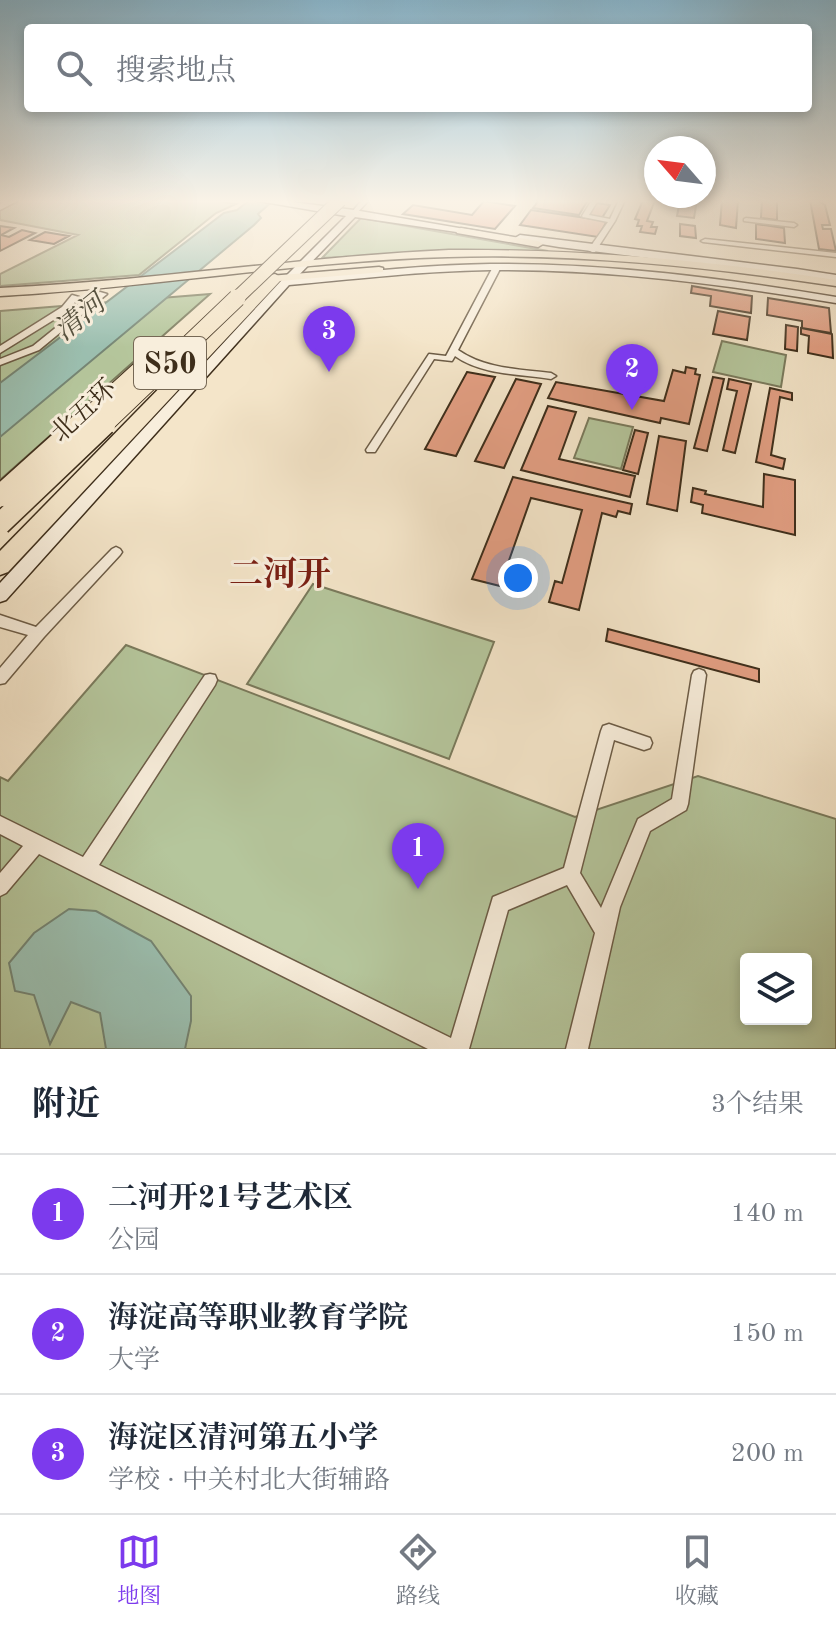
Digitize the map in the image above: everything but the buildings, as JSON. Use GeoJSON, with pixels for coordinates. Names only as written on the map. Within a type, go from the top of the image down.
{"type":"FeatureCollection","features":[{"type":"Feature","properties":{"kind":"highway","name":"北五环"},"geometry":{"type":"LineString","coordinates":[[0,496],[271,249]]}},
{"type":"Feature","properties":{"kind":"highway","name":"北五环"},"geometry":{"type":"LineString","coordinates":[[0,524],[289,249]]}},
{"type":"Feature","properties":{"kind":"highway"},"geometry":{"type":"LineString","coordinates":[[0,566],[284,279]]}},
{"type":"Feature","properties":{"kind":"main road"},"geometry":{"type":"LineString","coordinates":[[568,249],[836,280]]}},
{"type":"Feature","properties":{"kind":"main road"},"geometry":{"type":"LineString","coordinates":[[0,292],[305,263],[472,253],[604,255]]}},
{"type":"Feature","properties":{"kind":"main road"},"geometry":{"type":"LineString","coordinates":[[0,303],[460,264],[598,266],[730,278],[836,297]]}},
{"type":"Feature","properties":{"kind":"street"},"geometry":{"type":"LineString","coordinates":[[0,595],[284,279],[319,249]]}},
{"type":"Feature","properties":{"kind":"street"},"geometry":{"type":"LineString","coordinates":[[585,249],[704,259],[836,280]]}},
{"type":"Feature","properties":{"kind":"street"},"geometry":{"type":"LineString","coordinates":[[779,249],[836,255]]}},
{"type":"Feature","properties":{"kind":"street"},"geometry":{"type":"LineString","coordinates":[[284,279],[497,267],[602,270],[677,276],[836,297]]}},
{"type":"Feature","properties":{"kind":"street"},"geometry":{"type":"LineString","coordinates":[[371,450],[432,356],[449,359],[497,267]]}},
{"type":"Feature","properties":{"kind":"street"},"geometry":{"type":"LineString","coordinates":[[0,362],[36,348],[99,295]]}},
{"type":"Feature","properties":{"kind":"street"},"geometry":{"type":"LineString","coordinates":[[0,350],[65,309],[75,297]]}},
{"type":"Feature","properties":{"kind":"street"},"geometry":{"type":"LineString","coordinates":[[453,350],[463,359],[482,365],[551,376]]}},
{"type":"Feature","properties":{"kind":"street"},"geometry":{"type":"LineString","coordinates":[[0,678],[116,552]]}},
{"type":"Feature","properties":{"kind":"street"},"geometry":{"type":"LineString","coordinates":[[0,621],[39,633]]}},
{"type":"Feature","properties":{"kind":"street"},"geometry":{"type":"LineString","coordinates":[[577,1049],[611,907],[644,825],[680,804],[699,675]]}},
{"type":"Feature","properties":{"kind":"street"},"geometry":{"type":"LineString","coordinates":[[86,868],[210,680]]}},
{"type":"Feature","properties":{"kind":"street"},"geometry":{"type":"LineString","coordinates":[[605,932],[571,874],[609,731],[644,743]]}},
{"type":"Feature","properties":{"kind":"street"},"geometry":{"type":"LineString","coordinates":[[0,825],[450,1049]]}},
{"type":"Feature","properties":{"kind":"street"},"geometry":{"type":"LineString","coordinates":[[0,887],[36,843]]}},
{"type":"Feature","properties":{"kind":"street"},"geometry":{"type":"LineString","coordinates":[[458,1049],[500,904],[571,874]]}},
{"type":"Feature","properties":{"kind":"shaded area"},"geometry":{"type":"Polygon","coordinates":[[[50,249],[171,249],[139,275],[0,286],[0,274],[50,249]]]}},
{"type":"Feature","properties":{"kind":"shaded area"},"geometry":{"type":"Polygon","coordinates":[[[177,249],[225,249],[0,437],[0,383],[177,249]]]}},
{"type":"Feature","properties":{"kind":"shaded area"},"geometry":{"type":"Polygon","coordinates":[[[331,249],[536,249],[548,251],[468,250],[322,258],[331,249]]]}},
{"type":"Feature","properties":{"kind":"shaded area"},"geometry":{"type":"Polygon","coordinates":[[[210,294],[0,480],[0,311],[210,294]]]}},
{"type":"Feature","properties":{"kind":"shaded area"},"geometry":{"type":"Polygon","coordinates":[[[722,341],[786,355],[781,387],[713,372],[722,341]]]}},
{"type":"Feature","properties":{"kind":"shaded area"},"geometry":{"type":"Polygon","coordinates":[[[589,418],[633,427],[621,469],[574,458],[589,418]]]}},
{"type":"Feature","properties":{"kind":"shaded area"},"geometry":{"type":"Polygon","coordinates":[[[313,584],[494,642],[449,759],[247,684],[313,584]]]}},
{"type":"Feature","properties":{"kind":"shaded area"},"geometry":{"type":"Polygon","coordinates":[[[126,645],[575,817],[698,776],[836,819],[836,1049],[0,1049],[0,777],[8,781],[126,645]]]}},
{"type":"Feature","properties":{"kind":"shaded area"},"geometry":{"type":"Polygon","coordinates":[[[69,909],[96,911],[151,941],[191,996],[191,1021],[185,1049],[106,1049],[100,1013],[71,1002],[50,1044],[34,995],[15,991],[9,963],[34,933],[69,909]]]}},
{"type":"Feature","properties":{"kind":"place","name":"海淀区清河第五小学"},"geometry":{"type":"Point","coordinates":[329,372]}},
{"type":"Feature","properties":{"kind":"place","name":"海淀高等职业教育学院"},"geometry":{"type":"Point","coordinates":[632,410]}},
{"type":"Feature","properties":{"kind":"place","name":"二河开21号艺术区"},"geometry":{"type":"Point","coordinates":[418,889]}},
{"type":"Feature","properties":{"kind":"district","name":"二河开"},"geometry":{"type":"Point","coordinates":[280,573]}},
{"type":"Feature","properties":{"kind":"water label","name":"清河"},"geometry":{"type":"Point","coordinates":[79,316]}}]}
